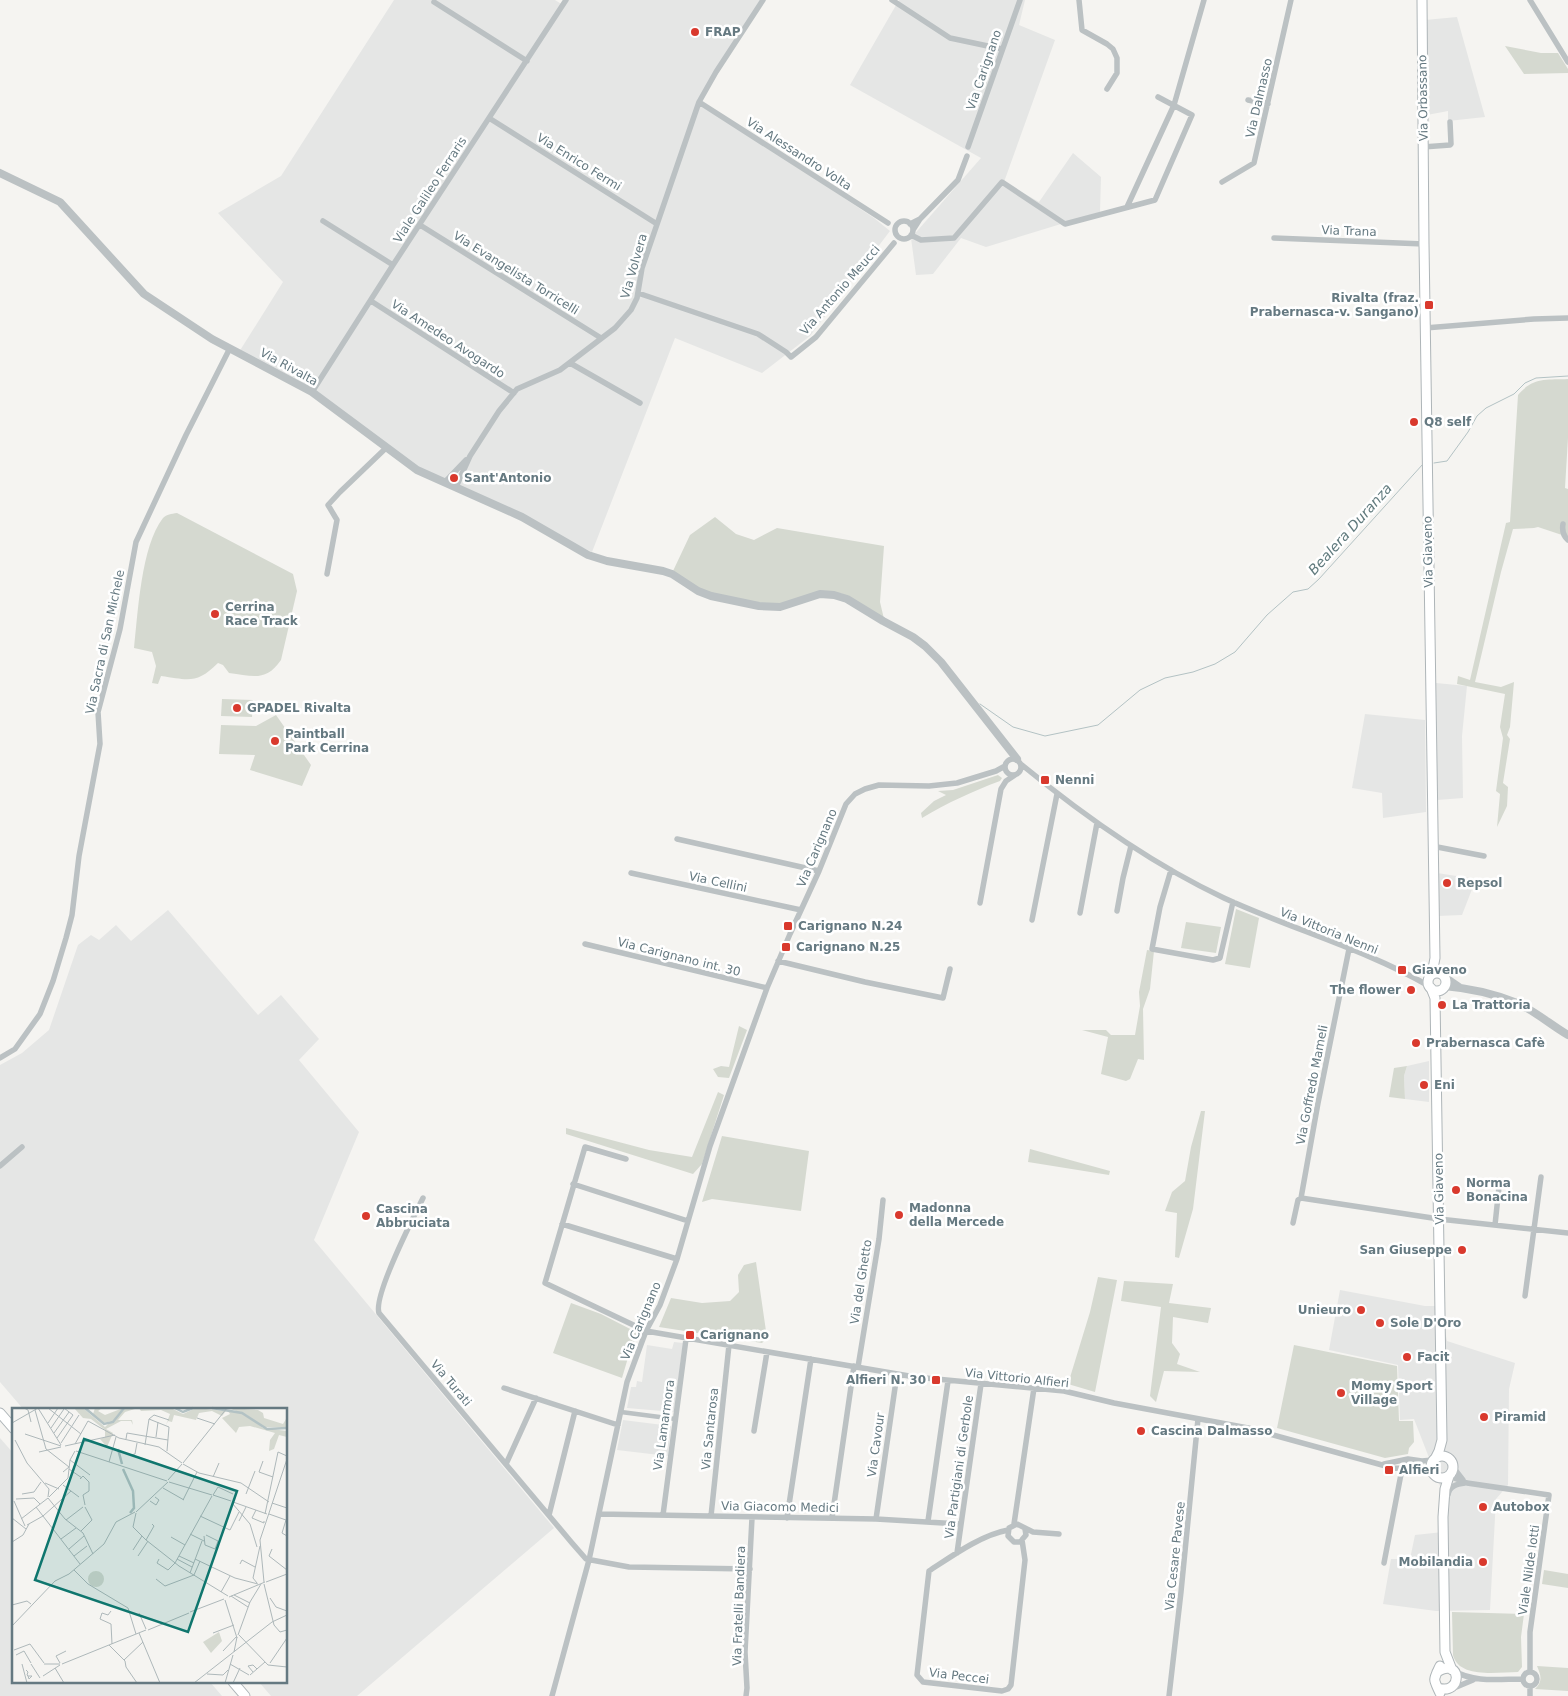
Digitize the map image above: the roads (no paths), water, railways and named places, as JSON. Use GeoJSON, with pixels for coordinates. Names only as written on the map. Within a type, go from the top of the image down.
{"type":"FeatureCollection","features":[{"type":"Feature","properties":{"kind":"main road","name":"Via Orbassano"},"geometry":{"type":"LineString","coordinates":[[1422,0],[1423,147]]}},
{"type":"Feature","properties":{"kind":"main road","name":"Via Giaveno"},"geometry":{"type":"LineString","coordinates":[[1423,147],[1432,846],[1436,975]]}},
{"type":"Feature","properties":{"kind":"main road","name":"Via Giaveno"},"geometry":{"type":"LineString","coordinates":[[1436,975],[1428,981],[1435,998],[1442,1440],[1450,1467],[1445,1489],[1443,1517]]}},
{"type":"Feature","properties":{"kind":"main road","name":"Via Giaveno"},"geometry":{"type":"LineString","coordinates":[[1436,975],[1445,980],[1442,988]]}},
{"type":"Feature","properties":{"kind":"main road"},"geometry":{"type":"LineString","coordinates":[[1430,987],[1436,990],[1442,988]]}},
{"type":"Feature","properties":{"kind":"main road"},"geometry":{"type":"LineString","coordinates":[[1435,998],[1442,988]]}},
{"type":"Feature","properties":{"kind":"main road"},"geometry":{"type":"LineString","coordinates":[[0,1413],[12,1427]]}},
{"type":"Feature","properties":{"kind":"main road","name":"Via Giaveno"},"geometry":{"type":"LineString","coordinates":[[1442,1440],[1431,1466],[1440,1487],[1443,1517],[1445,1652],[1457,1679],[1451,1692]]}},
{"type":"Feature","properties":{"kind":"main road"},"geometry":{"type":"LineString","coordinates":[[1433,1474],[1442,1478],[1450,1467],[1441,1456],[1434,1459]]}},
{"type":"Feature","properties":{"kind":"main road","name":"Via Giaveno"},"geometry":{"type":"LineString","coordinates":[[1438,1690],[1434,1678],[1445,1652]]}},
{"type":"Feature","properties":{"kind":"main road"},"geometry":{"type":"LineString","coordinates":[[1437,1672],[1446,1668],[1452,1670]]}},
{"type":"Feature","properties":{"kind":"main road"},"geometry":{"type":"LineString","coordinates":[[235,1684],[245,1696]]}},
{"type":"Feature","properties":{"kind":"main road"},"geometry":{"type":"LineString","coordinates":[[1431,1696],[1436,1689],[1451,1692]]}},
{"type":"Feature","properties":{"kind":"street","name":"Viale Galileo Ferraris"},"geometry":{"type":"LineString","coordinates":[[312,392],[566,0]]}},
{"type":"Feature","properties":{"kind":"street","name":"Via Volvera"},"geometry":{"type":"LineString","coordinates":[[456,487],[470,456],[498,411],[514,393],[521,386],[556,372],[570,363],[615,328],[635,303],[642,268],[699,102],[716,72],[763,0]]}},
{"type":"Feature","properties":{"kind":"street"},"geometry":{"type":"LineString","coordinates":[[892,0],[950,38],[1002,49]]}},
{"type":"Feature","properties":{"kind":"street","name":"Via Carignano"},"geometry":{"type":"LineString","coordinates":[[968,147],[1020,0]]}},
{"type":"Feature","properties":{"kind":"street"},"geometry":{"type":"LineString","coordinates":[[1079,0],[1082,30],[1108,44],[1113,49],[1116,58],[1118,73],[1107,89]]}},
{"type":"Feature","properties":{"kind":"street"},"geometry":{"type":"LineString","coordinates":[[1127,207],[1174,105],[1204,0]]}},
{"type":"Feature","properties":{"kind":"street","name":"Via Dalmasso"},"geometry":{"type":"LineString","coordinates":[[1222,182],[1254,164],[1291,0]]}},
{"type":"Feature","properties":{"kind":"street"},"geometry":{"type":"LineString","coordinates":[[1530,0],[1568,62]]}},
{"type":"Feature","properties":{"kind":"street"},"geometry":{"type":"LineString","coordinates":[[434,2],[527,61]]}},
{"type":"Feature","properties":{"kind":"street"},"geometry":{"type":"LineString","coordinates":[[888,223],[904,222],[921,240],[954,238],[1002,182],[1065,224],[1155,200],[1192,115],[1158,97]]}},
{"type":"Feature","properties":{"kind":"street"},"geometry":{"type":"LineString","coordinates":[[1248,100],[1268,104]]}},
{"type":"Feature","properties":{"kind":"street","name":"Via Alessandro Volta"},"geometry":{"type":"LineString","coordinates":[[699,102],[888,223],[897,235]]}},
{"type":"Feature","properties":{"kind":"street","name":"Via Enrico Fermi"},"geometry":{"type":"LineString","coordinates":[[489,118],[657,224]]}},
{"type":"Feature","properties":{"kind":"street","name":"Via Orbassano"},"geometry":{"type":"LineString","coordinates":[[1423,147],[1450,145],[1450,122]]}},
{"type":"Feature","properties":{"kind":"street"},"geometry":{"type":"LineString","coordinates":[[899,223],[897,235],[908,238],[911,229],[958,180],[967,156]]}},
{"type":"Feature","properties":{"kind":"street","name":"Via Rivalta"},"geometry":{"type":"LineString","coordinates":[[0,173],[60,202],[144,294],[212,339],[312,392],[417,470],[522,517],[588,555],[607,561],[663,571],[672,574],[698,591],[711,596],[759,606],[780,607],[820,594],[834,595],[847,599],[913,637],[941,662],[1009,748],[1017,761]]}},
{"type":"Feature","properties":{"kind":"street"},"geometry":{"type":"LineString","coordinates":[[323,221],[393,265]]}},
{"type":"Feature","properties":{"kind":"street","name":"Via Evangelista Torricelli"},"geometry":{"type":"LineString","coordinates":[[420,225],[601,338]]}},
{"type":"Feature","properties":{"kind":"street","name":"Via Antonio Meucci"},"geometry":{"type":"LineString","coordinates":[[638,292],[758,334],[792,357],[816,337],[894,243],[897,235]]}},
{"type":"Feature","properties":{"kind":"street","name":"Via Trana"},"geometry":{"type":"LineString","coordinates":[[1274,238],[1424,244]]}},
{"type":"Feature","properties":{"kind":"street","name":"Via Amedeo Avogardo"},"geometry":{"type":"LineString","coordinates":[[371,301],[514,393]]}},
{"type":"Feature","properties":{"kind":"street"},"geometry":{"type":"LineString","coordinates":[[1425,328],[1568,318]]}},
{"type":"Feature","properties":{"kind":"street","name":"Via Sacra di San Michele"},"geometry":{"type":"LineString","coordinates":[[0,1058],[15,1049],[40,1014],[53,981],[72,915],[79,856],[100,744],[98,712],[120,628],[136,542],[186,435],[230,348]]}},
{"type":"Feature","properties":{"kind":"street"},"geometry":{"type":"LineString","coordinates":[[570,363],[640,403]]}},
{"type":"Feature","properties":{"kind":"street"},"geometry":{"type":"LineString","coordinates":[[327,574],[337,520],[328,505],[386,448]]}},
{"type":"Feature","properties":{"kind":"street","name":"Via Volvera"},"geometry":{"type":"LineString","coordinates":[[444,482],[470,456]]}},
{"type":"Feature","properties":{"kind":"street"},"geometry":{"type":"LineString","coordinates":[[1563,524],[1562,531],[1568,540]]}},
{"type":"Feature","properties":{"kind":"street"},"geometry":{"type":"LineString","coordinates":[[980,903],[1000,789],[1006,781],[1017,774],[1017,761],[1007,762],[1006,781]]}},
{"type":"Feature","properties":{"kind":"street","name":"Via Vittoria Nenni"},"geometry":{"type":"LineString","coordinates":[[1017,761],[1057,794],[1097,823],[1171,870],[1233,902],[1349,949],[1430,987]]}},
{"type":"Feature","properties":{"kind":"street","name":"Via Carignano"},"geometry":{"type":"LineString","coordinates":[[552,1696],[589,1560],[627,1382],[646,1331],[660,1305],[677,1259],[710,1146],[767,988],[819,871],[846,804],[860,791],[879,785],[929,786],[957,783],[996,771],[1006,770]]}},
{"type":"Feature","properties":{"kind":"street","name":"Via Vittoria Nenni"},"geometry":{"type":"LineString","coordinates":[[1006,770],[1017,774],[1033,775]]}},
{"type":"Feature","properties":{"kind":"street"},"geometry":{"type":"LineString","coordinates":[[1032,920],[1057,794]]}},
{"type":"Feature","properties":{"kind":"street"},"geometry":{"type":"LineString","coordinates":[[1080,913],[1097,823]]}},
{"type":"Feature","properties":{"kind":"street"},"geometry":{"type":"LineString","coordinates":[[678,839],[819,871]]}},
{"type":"Feature","properties":{"kind":"street"},"geometry":{"type":"LineString","coordinates":[[1117,911],[1131,846]]}},
{"type":"Feature","properties":{"kind":"street"},"geometry":{"type":"LineString","coordinates":[[1432,846],[1484,856]]}},
{"type":"Feature","properties":{"kind":"street"},"geometry":{"type":"LineString","coordinates":[[1171,870],[1160,907],[1152,949],[1213,960],[1220,958],[1233,902]]}},
{"type":"Feature","properties":{"kind":"street","name":"Via Cellini"},"geometry":{"type":"LineString","coordinates":[[631,873],[801,910]]}},
{"type":"Feature","properties":{"kind":"street","name":"Via Carignano int. 30"},"geometry":{"type":"LineString","coordinates":[[586,944],[767,988]]}},
{"type":"Feature","properties":{"kind":"street","name":"Via Goffredo Mameli"},"geometry":{"type":"LineString","coordinates":[[1293,1223],[1298,1200],[1301,1198],[1349,949]]}},
{"type":"Feature","properties":{"kind":"street"},"geometry":{"type":"LineString","coordinates":[[778,961],[864,982],[943,998],[950,969]]}},
{"type":"Feature","properties":{"kind":"street"},"geometry":{"type":"LineString","coordinates":[[1417,980],[1436,975],[1464,989]]}},
{"type":"Feature","properties":{"kind":"street"},"geometry":{"type":"LineString","coordinates":[[1442,988],[1464,989],[1496,996],[1518,1004],[1568,1035]]}},
{"type":"Feature","properties":{"kind":"street"},"geometry":{"type":"LineString","coordinates":[[0,1166],[22,1146]]}},
{"type":"Feature","properties":{"kind":"street"},"geometry":{"type":"LineString","coordinates":[[626,1159],[585,1146],[562,1224],[677,1259]]}},
{"type":"Feature","properties":{"kind":"street"},"geometry":{"type":"LineString","coordinates":[[1525,1296],[1541,1177]]}},
{"type":"Feature","properties":{"kind":"street"},"geometry":{"type":"LineString","coordinates":[[574,1184],[688,1221]]}},
{"type":"Feature","properties":{"kind":"street"},"geometry":{"type":"LineString","coordinates":[[1495,1225],[1499,1187]]}},
{"type":"Feature","properties":{"kind":"street","name":"Via Turati"},"geometry":{"type":"LineString","coordinates":[[423,1198],[392,1265],[378,1309],[379,1314],[585,1558],[589,1560]]}},
{"type":"Feature","properties":{"kind":"street"},"geometry":{"type":"LineString","coordinates":[[1301,1198],[1439,1219],[1568,1233]]}},
{"type":"Feature","properties":{"kind":"street","name":"Via del Ghetto"},"geometry":{"type":"LineString","coordinates":[[832,1518],[879,1239],[883,1200]]}},
{"type":"Feature","properties":{"kind":"street","name":"Via Vittorio Alfieri"},"geometry":{"type":"LineString","coordinates":[[562,1224],[545,1283],[646,1331],[897,1374],[948,1381],[1064,1391],[1114,1403],[1248,1428],[1402,1469],[1416,1466],[1433,1474]]}},
{"type":"Feature","properties":{"kind":"street","name":"Via Lamarmora"},"geometry":{"type":"LineString","coordinates":[[663,1515],[686,1339]]}},
{"type":"Feature","properties":{"kind":"street","name":"Via Santarosa"},"geometry":{"type":"LineString","coordinates":[[711,1516],[729,1345]]}},
{"type":"Feature","properties":{"kind":"street"},"geometry":{"type":"LineString","coordinates":[[754,1431],[767,1352]]}},
{"type":"Feature","properties":{"kind":"street"},"geometry":{"type":"LineString","coordinates":[[787,1518],[810,1359]]}},
{"type":"Feature","properties":{"kind":"street","name":"Via Cavour"},"geometry":{"type":"LineString","coordinates":[[876,1520],[897,1374]]}},
{"type":"Feature","properties":{"kind":"street"},"geometry":{"type":"LineString","coordinates":[[928,1522],[948,1381]]}},
{"type":"Feature","properties":{"kind":"street","name":"Via Partigiani di Gerbole"},"geometry":{"type":"LineString","coordinates":[[956,1553],[981,1384]]}},
{"type":"Feature","properties":{"kind":"street"},"geometry":{"type":"LineString","coordinates":[[504,1388],[618,1426]]}},
{"type":"Feature","properties":{"kind":"street"},"geometry":{"type":"LineString","coordinates":[[1022,1537],[1016,1524],[1016,1516],[1034,1388]]}},
{"type":"Feature","properties":{"kind":"street"},"geometry":{"type":"LineString","coordinates":[[506,1464],[536,1398]]}},
{"type":"Feature","properties":{"kind":"street"},"geometry":{"type":"LineString","coordinates":[[549,1515],[575,1411]]}},
{"type":"Feature","properties":{"kind":"street"},"geometry":{"type":"LineString","coordinates":[[621,1412],[675,1419]]}},
{"type":"Feature","properties":{"kind":"street","name":"Via Cesare Pavese"},"geometry":{"type":"LineString","coordinates":[[1169,1696],[1182,1592],[1198,1419]]}},
{"type":"Feature","properties":{"kind":"street","name":"Via Vittorio Alfieri"},"geometry":{"type":"LineString","coordinates":[[1382,1464],[1408,1459],[1417,1461]]}},
{"type":"Feature","properties":{"kind":"street","name":"Via Vittorio Alfieri"},"geometry":{"type":"LineString","coordinates":[[1402,1469],[1406,1465],[1417,1461],[1434,1459]]}},
{"type":"Feature","properties":{"kind":"street"},"geometry":{"type":"LineString","coordinates":[[1450,1467],[1467,1483]]}},
{"type":"Feature","properties":{"kind":"street"},"geometry":{"type":"LineString","coordinates":[[1450,1467],[1467,1483]]}},
{"type":"Feature","properties":{"kind":"street"},"geometry":{"type":"LineString","coordinates":[[1384,1563],[1402,1469]]}},
{"type":"Feature","properties":{"kind":"street","name":"Via Giaveno"},"geometry":{"type":"LineString","coordinates":[[1443,1517],[1450,1489],[1458,1484],[1467,1483]]}},
{"type":"Feature","properties":{"kind":"street","name":"Viale Nilde Iotti"},"geometry":{"type":"LineString","coordinates":[[1467,1483],[1549,1495],[1530,1632],[1530,1671],[1535,1673],[1537,1679],[1530,1686],[1530,1696]]}},
{"type":"Feature","properties":{"kind":"street","name":"Via Giacomo Medici"},"geometry":{"type":"LineString","coordinates":[[599,1514],[832,1518],[960,1524]]}},
{"type":"Feature","properties":{"kind":"street","name":"Via Fratelli Bandiera"},"geometry":{"type":"LineString","coordinates":[[746,1696],[745,1652],[752,1518]]}},
{"type":"Feature","properties":{"kind":"street"},"geometry":{"type":"LineString","coordinates":[[1009,1538],[1008,1530],[1016,1524]]}},
{"type":"Feature","properties":{"kind":"street","name":"Via Peccei"},"geometry":{"type":"LineString","coordinates":[[1008,1530],[992,1534],[956,1553],[929,1571],[917,1675],[923,1682],[1002,1691],[1008,1689],[1011,1685],[1025,1560],[1022,1537]]}},
{"type":"Feature","properties":{"kind":"street"},"geometry":{"type":"LineString","coordinates":[[992,1534],[1009,1538],[1022,1537],[1033,1532],[1059,1534]]}},
{"type":"Feature","properties":{"kind":"street"},"geometry":{"type":"LineString","coordinates":[[589,1560],[630,1567],[750,1569]]}},
{"type":"Feature","properties":{"kind":"street"},"geometry":{"type":"LineString","coordinates":[[1452,1670],[1462,1676],[1477,1680]]}},
{"type":"Feature","properties":{"kind":"street"},"geometry":{"type":"LineString","coordinates":[[1530,1671],[1524,1674],[1523,1679],[1525,1684],[1530,1686]]}},
{"type":"Feature","properties":{"kind":"street"},"geometry":{"type":"LineString","coordinates":[[1451,1692],[1465,1682],[1523,1679]]}},
{"type":"Feature","properties":{"kind":"waterway","name":"Bealera Duranza"},"geometry":{"type":"LineString","coordinates":[[1434,463],[1447,461],[1477,416],[1486,408],[1514,394],[1525,383],[1536,378],[1568,376]]}},
{"type":"Feature","properties":{"kind":"waterway","name":"Bealera Duranza"},"geometry":{"type":"LineString","coordinates":[[980,704],[1013,727],[1045,736],[1098,725],[1140,690],[1165,678],[1193,672],[1215,664],[1235,652],[1267,615],[1293,592],[1308,589],[1319,579],[1423,464]]}},
{"type":"Feature","properties":{"kind":"place","name":"FRAP"},"geometry":{"type":"Point","coordinates":[695,32]}},
{"type":"Feature","properties":{"kind":"place","name":"Rivalta (fraz. Prabernasca-v. Sangano)"},"geometry":{"type":"Point","coordinates":[1429,305]}},
{"type":"Feature","properties":{"kind":"place","name":"Q8 self"},"geometry":{"type":"Point","coordinates":[1414,422]}},
{"type":"Feature","properties":{"kind":"place","name":"Sant'Antonio"},"geometry":{"type":"Point","coordinates":[454,478]}},
{"type":"Feature","properties":{"kind":"place","name":"Cerrina Race Track"},"geometry":{"type":"Point","coordinates":[215,614]}},
{"type":"Feature","properties":{"kind":"place","name":"GPADEL Rivalta"},"geometry":{"type":"Point","coordinates":[237,708]}},
{"type":"Feature","properties":{"kind":"place","name":"Paintball Park Cerrina"},"geometry":{"type":"Point","coordinates":[275,741]}},
{"type":"Feature","properties":{"kind":"place","name":"Nenni"},"geometry":{"type":"Point","coordinates":[1045,780]}},
{"type":"Feature","properties":{"kind":"place","name":"Repsol"},"geometry":{"type":"Point","coordinates":[1447,883]}},
{"type":"Feature","properties":{"kind":"place","name":"Carignano N.24"},"geometry":{"type":"Point","coordinates":[788,926]}},
{"type":"Feature","properties":{"kind":"place","name":"Carignano N.25"},"geometry":{"type":"Point","coordinates":[786,947]}},
{"type":"Feature","properties":{"kind":"place","name":"Giaveno"},"geometry":{"type":"Point","coordinates":[1402,970]}},
{"type":"Feature","properties":{"kind":"place","name":"The flower"},"geometry":{"type":"Point","coordinates":[1411,990]}},
{"type":"Feature","properties":{"kind":"place","name":"La Trattoria"},"geometry":{"type":"Point","coordinates":[1442,1005]}},
{"type":"Feature","properties":{"kind":"place","name":"Prabernasca Cafè"},"geometry":{"type":"Point","coordinates":[1416,1043]}},
{"type":"Feature","properties":{"kind":"place","name":"Eni"},"geometry":{"type":"Point","coordinates":[1424,1085]}},
{"type":"Feature","properties":{"kind":"place","name":"Norma Bonacina"},"geometry":{"type":"Point","coordinates":[1456,1190]}},
{"type":"Feature","properties":{"kind":"place","name":"Madonna della Mercede"},"geometry":{"type":"Point","coordinates":[899,1215]}},
{"type":"Feature","properties":{"kind":"place","name":"Cascina Abbruciata"},"geometry":{"type":"Point","coordinates":[366,1216]}},
{"type":"Feature","properties":{"kind":"place","name":"San Giuseppe"},"geometry":{"type":"Point","coordinates":[1462,1250]}},
{"type":"Feature","properties":{"kind":"place","name":"Unieuro"},"geometry":{"type":"Point","coordinates":[1361,1310]}},
{"type":"Feature","properties":{"kind":"place","name":"Sole D'Oro"},"geometry":{"type":"Point","coordinates":[1380,1323]}},
{"type":"Feature","properties":{"kind":"place","name":"Carignano"},"geometry":{"type":"Point","coordinates":[690,1335]}},
{"type":"Feature","properties":{"kind":"place","name":"Facit"},"geometry":{"type":"Point","coordinates":[1407,1357]}},
{"type":"Feature","properties":{"kind":"place","name":"Alfieri N. 30"},"geometry":{"type":"Point","coordinates":[936,1380]}},
{"type":"Feature","properties":{"kind":"place","name":"Momy Sport Village"},"geometry":{"type":"Point","coordinates":[1341,1393]}},
{"type":"Feature","properties":{"kind":"place","name":"Piramid"},"geometry":{"type":"Point","coordinates":[1484,1417]}},
{"type":"Feature","properties":{"kind":"place","name":"Cascina Dalmasso"},"geometry":{"type":"Point","coordinates":[1141,1431]}},
{"type":"Feature","properties":{"kind":"place","name":"Alfieri"},"geometry":{"type":"Point","coordinates":[1389,1470]}},
{"type":"Feature","properties":{"kind":"place","name":"Autobox"},"geometry":{"type":"Point","coordinates":[1483,1507]}},
{"type":"Feature","properties":{"kind":"place","name":"Mobilandia"},"geometry":{"type":"Point","coordinates":[1483,1562]}}]}
